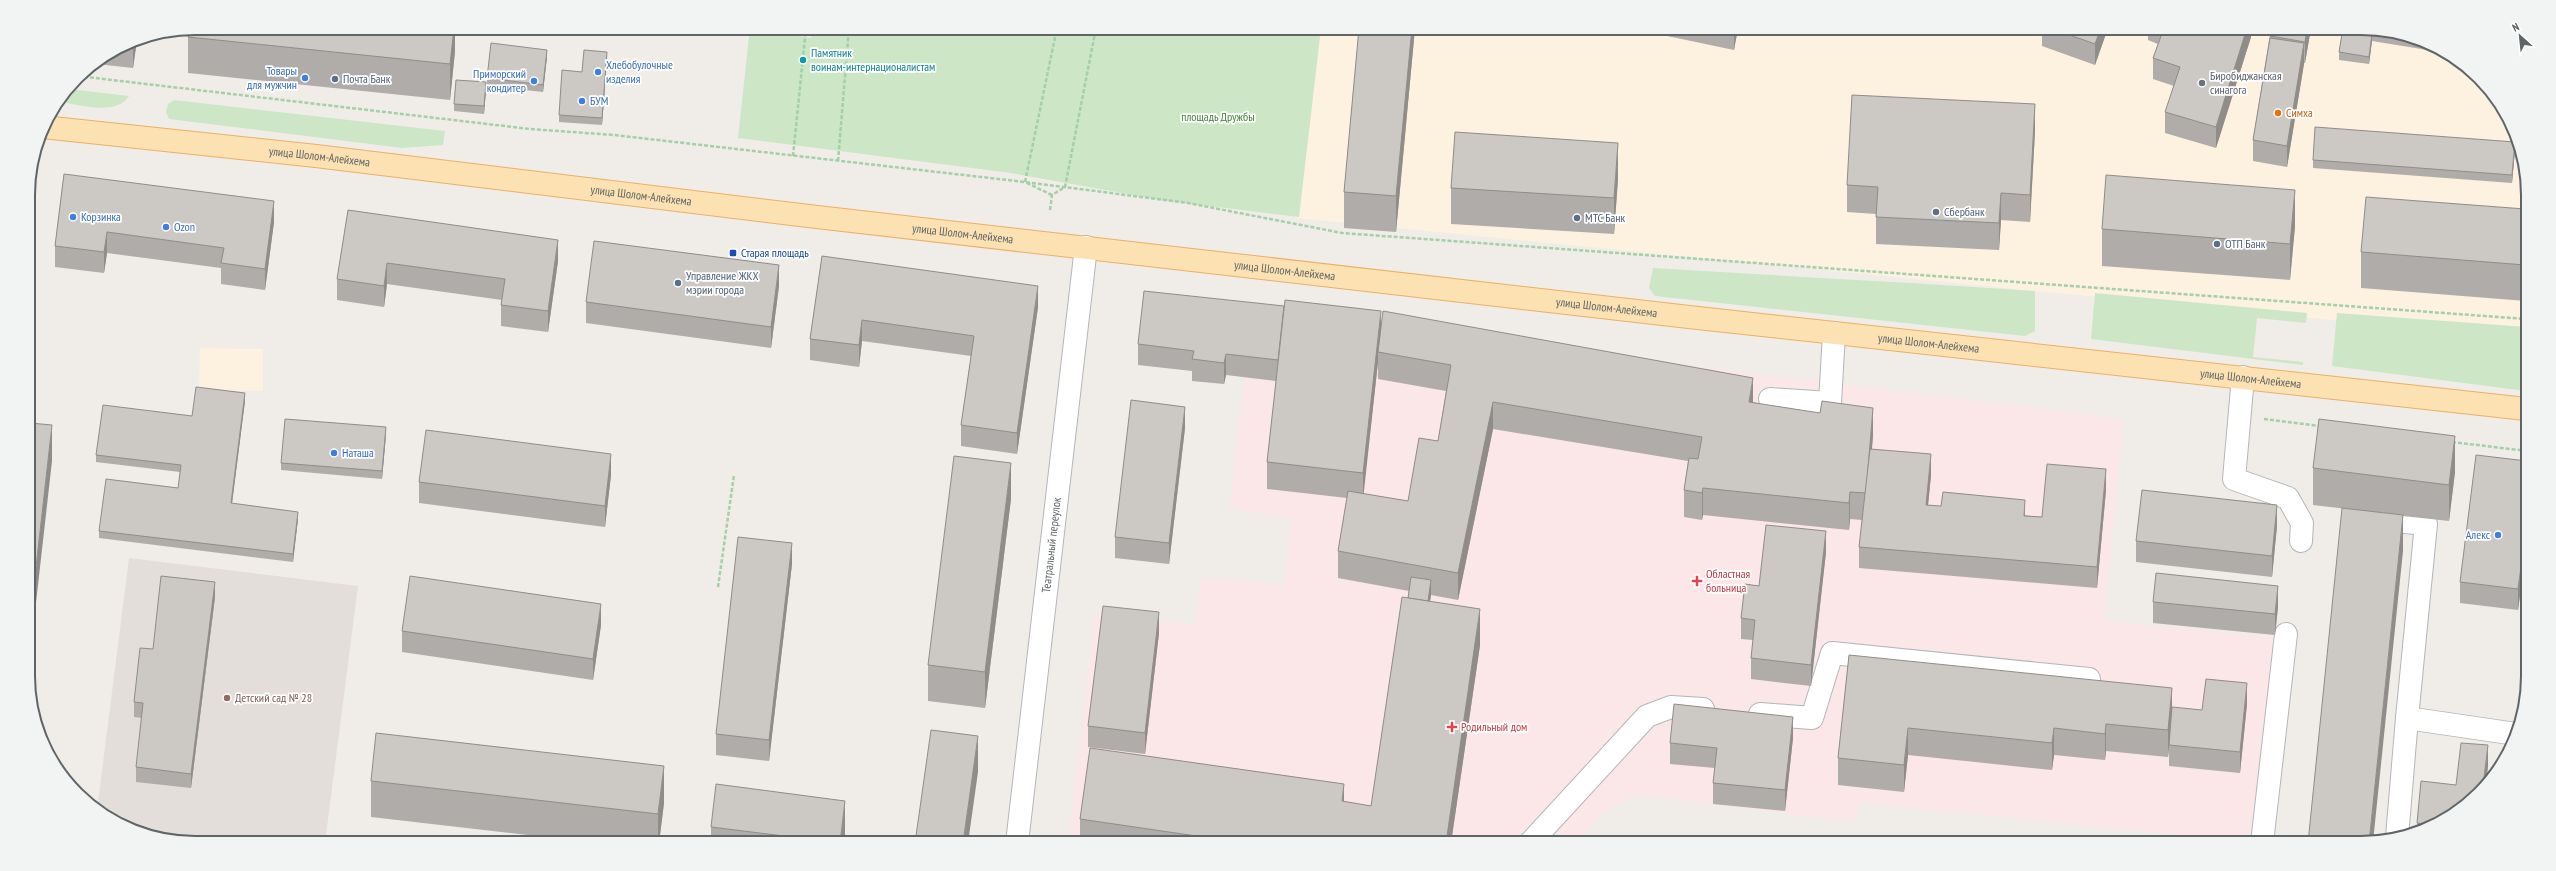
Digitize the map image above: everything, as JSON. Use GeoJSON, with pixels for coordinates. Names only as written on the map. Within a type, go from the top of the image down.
{"type":"FeatureCollection","features":[{"type":"Feature","properties":{"kind":"main road","name":"улица Шолом-Алейхема"},"geometry":{"type":"LineString","coordinates":[[50,128],[316,156],[817,217],[1834,333],[2521,408]]}},
{"type":"Feature","properties":{"kind":"street","name":"Театральный переулок"},"geometry":{"type":"LineString","coordinates":[[1018,836],[1086,247]]}},
{"type":"Feature","properties":{"kind":"street"},"geometry":{"type":"LineString","coordinates":[[1770,399],[1791,410],[1830,403],[1834,333]]}},
{"type":"Feature","properties":{"kind":"street"},"geometry":{"type":"LineString","coordinates":[[2243,377],[2234,479],[2288,498],[2302,523],[2301,541]]}},
{"type":"Feature","properties":{"kind":"street"},"geometry":{"type":"LineString","coordinates":[[2352,517],[2426,524],[2397,832]]}},
{"type":"Feature","properties":{"kind":"street"},"geometry":{"type":"LineString","coordinates":[[2263,836],[2286,634]]}},
{"type":"Feature","properties":{"kind":"street"},"geometry":{"type":"LineString","coordinates":[[1536,836],[1647,716],[1671,707],[1812,718],[1832,653],[2089,679]]}},
{"type":"Feature","properties":{"kind":"street"},"geometry":{"type":"LineString","coordinates":[[2407,718],[2510,733]]}},
{"type":"Feature","properties":{"kind":"path"},"geometry":{"type":"LineString","coordinates":[[793,156],[805,35]]}},
{"type":"Feature","properties":{"kind":"path"},"geometry":{"type":"LineString","coordinates":[[838,161],[849,35]]}},
{"type":"Feature","properties":{"kind":"path"},"geometry":{"type":"LineString","coordinates":[[1025,182],[1056,35]]}},
{"type":"Feature","properties":{"kind":"path"},"geometry":{"type":"LineString","coordinates":[[1065,188],[1095,35]]}},
{"type":"Feature","properties":{"kind":"path"},"geometry":{"type":"LineString","coordinates":[[88,77],[530,129],[614,135],[1025,182],[1188,203],[1342,233],[2521,319]]}},
{"type":"Feature","properties":{"kind":"path"},"geometry":{"type":"LineString","coordinates":[[1025,182],[1052,195]]}},
{"type":"Feature","properties":{"kind":"path"},"geometry":{"type":"LineString","coordinates":[[1052,195],[1065,188]]}},
{"type":"Feature","properties":{"kind":"path"},"geometry":{"type":"LineString","coordinates":[[1050,210],[1052,195]]}},
{"type":"Feature","properties":{"kind":"path"},"geometry":{"type":"LineString","coordinates":[[2240,416],[2325,427]]}},
{"type":"Feature","properties":{"kind":"path"},"geometry":{"type":"LineString","coordinates":[[2449,442],[2521,450]]}},
{"type":"Feature","properties":{"kind":"path"},"geometry":{"type":"LineString","coordinates":[[718,587],[734,475]]}},
{"type":"Feature","properties":{"kind":"shaded area"},"geometry":{"type":"Polygon","coordinates":[[[1305,35],[2382,36],[2402,40],[2422,47],[2441,56],[2458,68],[2474,82],[2488,98],[2500,115],[2509,134],[2516,154],[2521,185],[2521,339],[1295,218],[1305,35]]]}},
{"type":"Feature","properties":{"kind":"shaded area","name":"Областная больница"},"geometry":{"type":"Polygon","coordinates":[[[1286,316],[2123,419],[2104,621],[2278,638],[2255,836],[2187,836],[1859,802],[1856,820],[1819,818],[1636,794],[1597,817],[1583,836],[1069,836],[1095,614],[1195,625],[1202,577],[1285,586],[1291,519],[1230,507],[1244,378],[1278,382],[1286,316]]]}},
{"type":"Feature","properties":{"kind":"shaded area"},"geometry":{"type":"Polygon","coordinates":[[[200,348],[263,349],[263,391],[199,390],[200,348]]]}},
{"type":"Feature","properties":{"kind":"shaded area","name":"Детский сад № 28"},"geometry":{"type":"Polygon","coordinates":[[[129,558],[358,586],[326,836],[174,835],[154,831],[134,824],[115,815],[98,803],[129,558]]]}},
{"type":"Feature","properties":{"kind":"green space","name":"площадь Дружбы"},"geometry":{"type":"Polygon","coordinates":[[[749,35],[793,35],[811,38],[811,35],[1320,35],[1299,217],[1161,200],[1011,173],[738,138],[749,35]]]}},
{"type":"Feature","properties":{"kind":"green space"},"geometry":{"type":"Polygon","coordinates":[[[75,90],[129,96],[116,106],[98,108],[64,103],[75,90]]]}},
{"type":"Feature","properties":{"kind":"green space"},"geometry":{"type":"Polygon","coordinates":[[[174,100],[445,131],[443,145],[402,148],[169,119],[166,112],[168,104],[174,100]]]}},
{"type":"Feature","properties":{"kind":"green space"},"geometry":{"type":"Polygon","coordinates":[[[1653,268],[2035,291],[2035,331],[2025,336],[1655,296],[1649,288],[1653,268]]]}},
{"type":"Feature","properties":{"kind":"green space"},"geometry":{"type":"Polygon","coordinates":[[[2095,293],[2307,313],[2306,323],[2257,318],[2253,357],[2303,362],[2303,365],[2091,339],[2095,293]]]}},
{"type":"Feature","properties":{"kind":"green space"},"geometry":{"type":"Polygon","coordinates":[[[2337,313],[2521,327],[2521,390],[2332,366],[2337,313]]]}},
{"type":"Feature","properties":{"kind":"building"},"geometry":{"type":"Polygon","coordinates":[[[188,35],[453,35],[450,64],[188,37],[188,35]]]}},
{"type":"Feature","properties":{"kind":"building"},"geometry":{"type":"Polygon","coordinates":[[[1358,35],[1411,35],[1396,196],[1344,192],[1358,35]]]}},
{"type":"Feature","properties":{"kind":"building"},"geometry":{"type":"Polygon","coordinates":[[[2070,35],[2098,35],[2095,44],[2070,35]]]}},
{"type":"Feature","properties":{"kind":"building","name":"Биробиджанская синагога"},"geometry":{"type":"Polygon","coordinates":[[[2161,35],[2245,35],[2216,127],[2165,112],[2180,67],[2153,58],[2161,35]]]}},
{"type":"Feature","properties":{"kind":"building"},"geometry":{"type":"Polygon","coordinates":[[[2270,35],[2306,35],[2305,42],[2270,35]]]}},
{"type":"Feature","properties":{"kind":"building"},"geometry":{"type":"Polygon","coordinates":[[[2342,35],[2372,35],[2369,57],[2339,52],[2342,35]]]}},
{"type":"Feature","properties":{"kind":"building","name":"Симха"},"geometry":{"type":"Polygon","coordinates":[[[2270,38],[2304,43],[2287,146],[2253,140],[2270,38]]]}},
{"type":"Feature","properties":{"kind":"building"},"geometry":{"type":"Polygon","coordinates":[[[491,43],[547,50],[543,85],[487,78],[491,43]]]}},
{"type":"Feature","properties":{"kind":"building","name":"БУМ"},"geometry":{"type":"Polygon","coordinates":[[[584,50],[607,52],[602,118],[559,115],[562,70],[582,72],[584,50]]]}},
{"type":"Feature","properties":{"kind":"building"},"geometry":{"type":"Polygon","coordinates":[[[456,80],[486,82],[484,106],[454,104],[456,80]]]}},
{"type":"Feature","properties":{"kind":"building"},"geometry":{"type":"Polygon","coordinates":[[[1852,95],[2035,104],[2030,195],[2001,193],[1999,223],[1876,217],[1878,187],[1847,185],[1852,95]]]}},
{"type":"Feature","properties":{"kind":"building"},"geometry":{"type":"Polygon","coordinates":[[[2315,127],[2511,142],[2514,150],[2512,175],[2313,160],[2315,127]]]}},
{"type":"Feature","properties":{"kind":"building"},"geometry":{"type":"Polygon","coordinates":[[[1455,132],[1618,143],[1614,198],[1451,188],[1455,132]]]}},
{"type":"Feature","properties":{"kind":"building"},"geometry":{"type":"Polygon","coordinates":[[[64,174],[274,201],[265,269],[221,263],[224,248],[107,232],[104,252],[55,246],[64,174]]]}},
{"type":"Feature","properties":{"kind":"building"},"geometry":{"type":"Polygon","coordinates":[[[2106,175],[2295,190],[2290,244],[2102,229],[2106,175]]]}},
{"type":"Feature","properties":{"kind":"building"},"geometry":{"type":"Polygon","coordinates":[[[2366,197],[2521,209],[2521,265],[2361,252],[2366,197]]]}},
{"type":"Feature","properties":{"kind":"building"},"geometry":{"type":"Polygon","coordinates":[[[348,210],[558,240],[548,311],[501,305],[505,279],[387,263],[384,286],[337,279],[348,210]]]}},
{"type":"Feature","properties":{"kind":"building"},"geometry":{"type":"Polygon","coordinates":[[[594,241],[779,265],[771,327],[586,302],[594,241]]]}},
{"type":"Feature","properties":{"kind":"building"},"geometry":{"type":"Polygon","coordinates":[[[822,256],[1038,286],[1017,433],[961,425],[974,336],[862,320],[859,345],[810,339],[822,256]]]}},
{"type":"Feature","properties":{"kind":"building"},"geometry":{"type":"Polygon","coordinates":[[[1144,291],[1284,306],[1278,360],[1226,354],[1224,363],[1192,359],[1194,351],[1138,344],[1144,291]]]}},
{"type":"Feature","properties":{"kind":"building"},"geometry":{"type":"Polygon","coordinates":[[[1285,300],[1381,311],[1363,473],[1267,462],[1285,300]]]}},
{"type":"Feature","properties":{"kind":"building"},"geometry":{"type":"Polygon","coordinates":[[[1383,311],[1753,378],[1749,402],[1820,413],[1822,401],[1873,408],[1866,493],[1850,492],[1849,503],[1703,488],[1702,493],[1684,490],[1689,458],[1698,459],[1702,437],[1493,402],[1458,573],[1338,551],[1348,491],[1408,501],[1419,438],[1438,441],[1451,365],[1378,352],[1383,311]]]}},
{"type":"Feature","properties":{"kind":"building"},"geometry":{"type":"Polygon","coordinates":[[[196,387],[245,393],[231,503],[298,512],[293,554],[99,531],[106,479],[178,488],[181,465],[96,455],[103,405],[192,416],[196,387]]]}},
{"type":"Feature","properties":{"kind":"building"},"geometry":{"type":"Polygon","coordinates":[[[1131,400],[1185,407],[1169,543],[1115,537],[1131,400]]]}},
{"type":"Feature","properties":{"kind":"building","name":"Наташа"},"geometry":{"type":"Polygon","coordinates":[[[285,419],[386,427],[382,471],[281,463],[285,419]]]}},
{"type":"Feature","properties":{"kind":"building"},"geometry":{"type":"Polygon","coordinates":[[[2319,419],[2455,436],[2449,485],[2313,468],[2319,419]]]}},
{"type":"Feature","properties":{"kind":"building"},"geometry":{"type":"Polygon","coordinates":[[[35,423],[52,425],[35,576],[35,423]]]}},
{"type":"Feature","properties":{"kind":"building"},"geometry":{"type":"Polygon","coordinates":[[[426,430],[611,454],[605,506],[419,482],[426,430]]]}},
{"type":"Feature","properties":{"kind":"building"},"geometry":{"type":"Polygon","coordinates":[[[1870,449],[1931,454],[1926,505],[1941,506],[1943,492],[2025,500],[2024,516],[2042,517],[2047,464],[2106,469],[2097,567],[1859,547],[1870,449]]]}},
{"type":"Feature","properties":{"kind":"building","name":"Алекс"},"geometry":{"type":"Polygon","coordinates":[[[2476,455],[2521,460],[2521,567],[2518,589],[2460,582],[2476,455]]]}},
{"type":"Feature","properties":{"kind":"building"},"geometry":{"type":"Polygon","coordinates":[[[954,456],[1011,463],[985,672],[928,665],[954,456]]]}},
{"type":"Feature","properties":{"kind":"building"},"geometry":{"type":"Polygon","coordinates":[[[2142,490],[2277,505],[2272,556],[2136,541],[2142,490]]]}},
{"type":"Feature","properties":{"kind":"building"},"geometry":{"type":"Polygon","coordinates":[[[2342,508],[2403,515],[2370,836],[2309,836],[2342,508]]]}},
{"type":"Feature","properties":{"kind":"building"},"geometry":{"type":"Polygon","coordinates":[[[1766,525],[1826,531],[1811,665],[1751,658],[1755,620],[1741,618],[1745,584],[1759,586],[1766,525]]]}},
{"type":"Feature","properties":{"kind":"building"},"geometry":{"type":"Polygon","coordinates":[[[738,537],[792,543],[769,740],[716,734],[738,537]]]}},
{"type":"Feature","properties":{"kind":"building"},"geometry":{"type":"Polygon","coordinates":[[[2156,573],[2278,586],[2275,614],[2153,602],[2156,573]]]}},
{"type":"Feature","properties":{"kind":"building"},"geometry":{"type":"Polygon","coordinates":[[[161,576],[215,582],[191,774],[136,767],[143,703],[134,702],[140,648],[153,649],[161,576]]]}},
{"type":"Feature","properties":{"kind":"building"},"geometry":{"type":"Polygon","coordinates":[[[410,576],[601,604],[593,659],[402,631],[410,576]]]}},
{"type":"Feature","properties":{"kind":"building"},"geometry":{"type":"Polygon","coordinates":[[[1411,577],[1431,580],[1428,601],[1408,598],[1411,577]]]}},
{"type":"Feature","properties":{"kind":"building"},"geometry":{"type":"Polygon","coordinates":[[[1402,597],[1480,609],[1447,836],[1196,836],[1080,819],[1090,748],[1344,784],[1342,801],[1371,806],[1402,597]]]}},
{"type":"Feature","properties":{"kind":"building"},"geometry":{"type":"Polygon","coordinates":[[[1103,606],[1159,612],[1145,733],[1088,726],[1103,606]]]}},
{"type":"Feature","properties":{"kind":"building"},"geometry":{"type":"Polygon","coordinates":[[[1849,655],[2172,688],[2168,730],[2106,724],[2105,734],[2054,728],[2052,743],[1908,728],[1904,765],[1838,758],[1849,655]]]}},
{"type":"Feature","properties":{"kind":"building"},"geometry":{"type":"Polygon","coordinates":[[[2206,679],[2247,683],[2240,752],[2169,745],[2172,707],[2202,710],[2206,679]]]}},
{"type":"Feature","properties":{"kind":"building"},"geometry":{"type":"Polygon","coordinates":[[[1674,704],[1793,717],[1785,790],[1713,783],[1717,748],[1670,743],[1674,704]]]}},
{"type":"Feature","properties":{"kind":"building"},"geometry":{"type":"Polygon","coordinates":[[[931,730],[978,736],[964,836],[916,836],[931,730]]]}},
{"type":"Feature","properties":{"kind":"building"},"geometry":{"type":"Polygon","coordinates":[[[376,733],[664,766],[658,814],[371,781],[376,733]]]}},
{"type":"Feature","properties":{"kind":"building"},"geometry":{"type":"Polygon","coordinates":[[[2461,743],[2488,745],[2484,778],[2474,789],[2441,815],[2423,824],[2417,823],[2421,781],[2456,785],[2461,743]]]}},
{"type":"Feature","properties":{"kind":"building"},"geometry":{"type":"Polygon","coordinates":[[[716,784],[845,801],[841,836],[784,836],[711,827],[716,784]]]}},
{"type":"Feature","properties":{"kind":"place","name":"Памятник воинам-интернационалистам"},"geometry":{"type":"Point","coordinates":[803,60]}},
{"type":"Feature","properties":{"kind":"place","name":"Хлебобулочные изделия"},"geometry":{"type":"Point","coordinates":[598,72]}},
{"type":"Feature","properties":{"kind":"place","name":"Товары для мужчин"},"geometry":{"type":"Point","coordinates":[305,78]}},
{"type":"Feature","properties":{"kind":"place","name":"Почта Банк"},"geometry":{"type":"Point","coordinates":[335,79]}},
{"type":"Feature","properties":{"kind":"place","name":"Приморский кондитер"},"geometry":{"type":"Point","coordinates":[534,81]}},
{"type":"Feature","properties":{"kind":"place","name":"Биробиджанская синагога"},"geometry":{"type":"Point","coordinates":[2202,83]}},
{"type":"Feature","properties":{"kind":"place","name":"БУМ"},"geometry":{"type":"Point","coordinates":[582,101]}},
{"type":"Feature","properties":{"kind":"place","name":"Симха"},"geometry":{"type":"Point","coordinates":[2278,113]}},
{"type":"Feature","properties":{"kind":"place","name":"Сбербанк"},"geometry":{"type":"Point","coordinates":[1936,212]}},
{"type":"Feature","properties":{"kind":"place","name":"Корзинка"},"geometry":{"type":"Point","coordinates":[73,217]}},
{"type":"Feature","properties":{"kind":"place","name":"МТС Банк"},"geometry":{"type":"Point","coordinates":[1577,218]}},
{"type":"Feature","properties":{"kind":"place","name":"Ozon"},"geometry":{"type":"Point","coordinates":[166,227]}},
{"type":"Feature","properties":{"kind":"place","name":"ОТП Банк"},"geometry":{"type":"Point","coordinates":[2217,244]}},
{"type":"Feature","properties":{"kind":"place","name":"Старая площадь"},"geometry":{"type":"Point","coordinates":[733,253]}},
{"type":"Feature","properties":{"kind":"place","name":"Управление ЖКХ мэрии города"},"geometry":{"type":"Point","coordinates":[678,283]}},
{"type":"Feature","properties":{"kind":"place","name":"Наташа"},"geometry":{"type":"Point","coordinates":[334,453]}},
{"type":"Feature","properties":{"kind":"place","name":"Алекс"},"geometry":{"type":"Point","coordinates":[2498,535]}},
{"type":"Feature","properties":{"kind":"place","name":"Областная больница"},"geometry":{"type":"Point","coordinates":[1697,581]}},
{"type":"Feature","properties":{"kind":"place","name":"Детский сад № 28"},"geometry":{"type":"Point","coordinates":[227,698]}},
{"type":"Feature","properties":{"kind":"place","name":"Родильный дом"},"geometry":{"type":"Point","coordinates":[1452,727]}}]}
